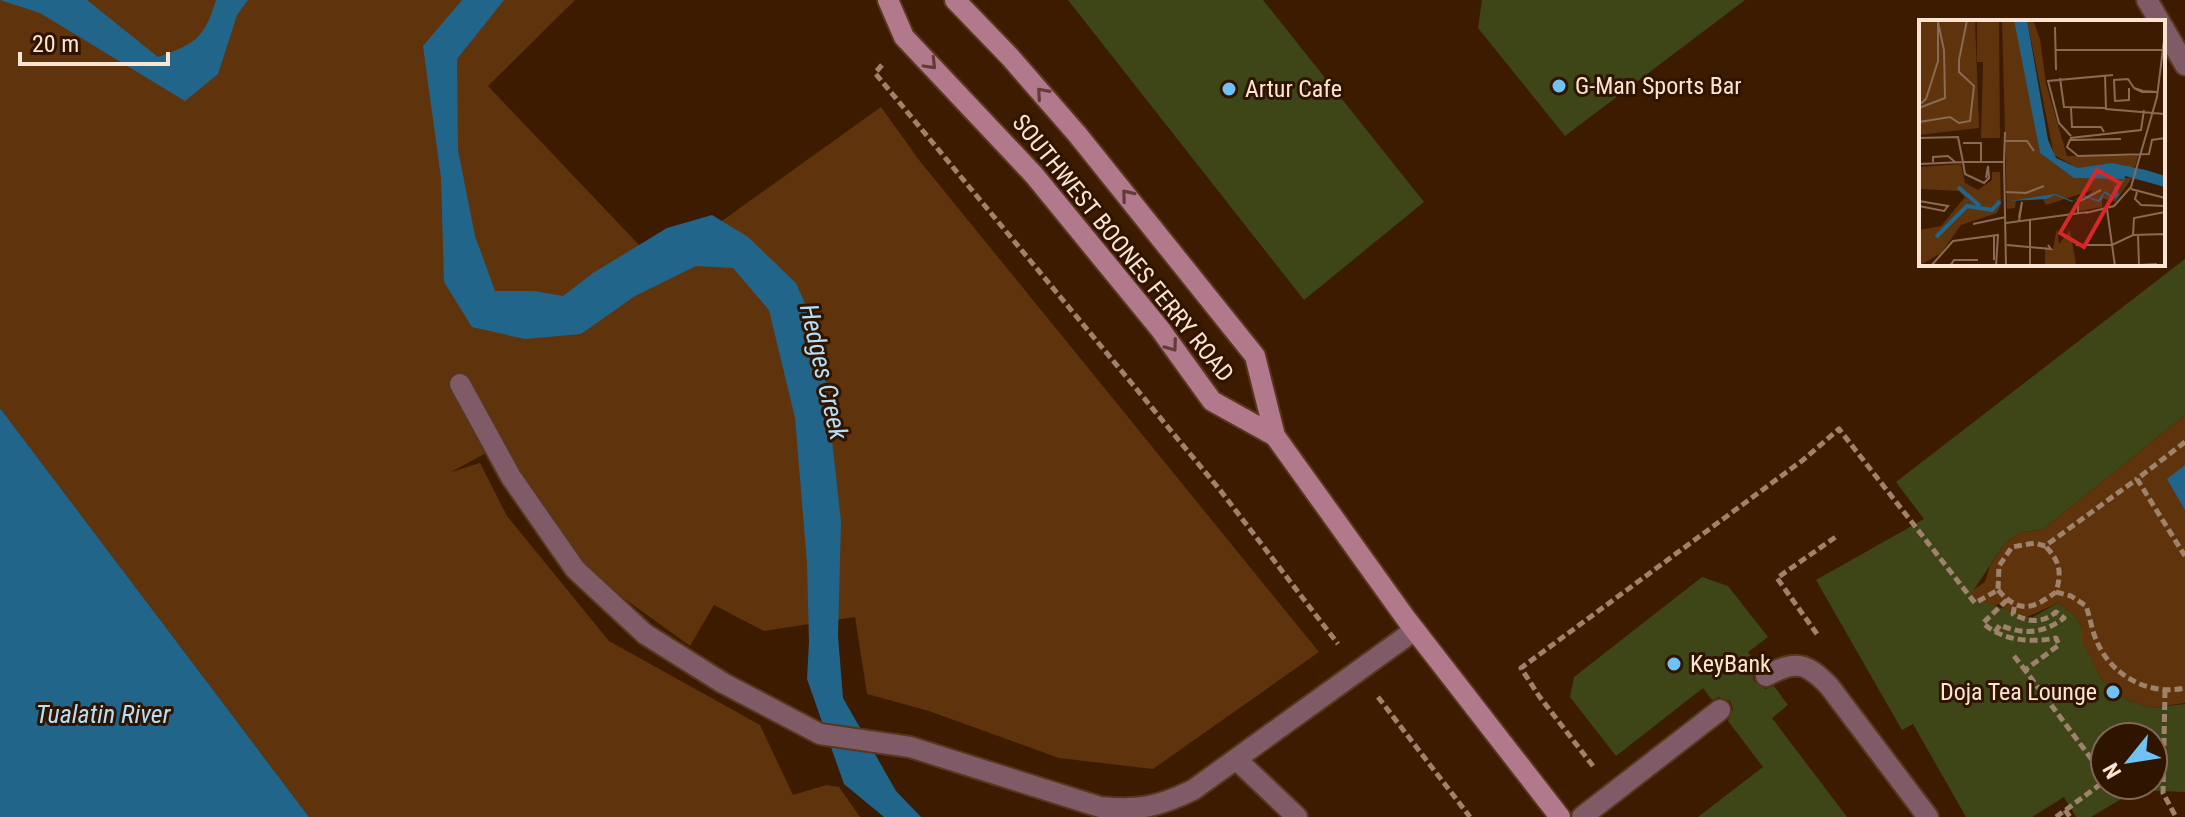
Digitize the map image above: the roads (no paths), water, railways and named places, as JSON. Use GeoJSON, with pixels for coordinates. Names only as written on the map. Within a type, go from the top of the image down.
{"type":"FeatureCollection","features":[{"type":"Feature","properties":{"kind":"main road","name":"SOUTHWEST BOONES FERRY ROAD"},"geometry":{"type":"LineString","coordinates":[[888,0],[904,37],[1034,175],[1160,329],[1212,401],[1275,436]]}},
{"type":"Feature","properties":{"kind":"main road","name":"SOUTHWEST BOONES FERRY ROAD"},"geometry":{"type":"LineString","coordinates":[[955,0],[1077,134],[1255,356],[1275,436],[1415,630],[1560,817]]}},
{"type":"Feature","properties":{"kind":"street"},"geometry":{"type":"LineString","coordinates":[[2147,0],[2159,20]]}},
{"type":"Feature","properties":{"kind":"street"},"geometry":{"type":"LineString","coordinates":[[2165,30],[2185,65]]}},
{"type":"Feature","properties":{"kind":"street"},"geometry":{"type":"LineString","coordinates":[[460,384],[511,477],[575,569],[645,634],[723,683],[820,734],[910,747],[1100,807],[1129,810],[1162,805],[1193,790],[1415,630]]}},
{"type":"Feature","properties":{"kind":"street"},"geometry":{"type":"LineString","coordinates":[[1766,676],[1786,665],[1815,671],[1928,817]]}},
{"type":"Feature","properties":{"kind":"street"},"geometry":{"type":"LineString","coordinates":[[1582,817],[1720,710]]}},
{"type":"Feature","properties":{"kind":"street"},"geometry":{"type":"LineString","coordinates":[[1237,760],[1297,817]]}},
{"type":"Feature","properties":{"kind":"water"},"geometry":{"type":"Polygon","coordinates":[[[0,0],[87,0],[158,57],[196,38],[207,24],[216,0],[248,0],[237,15],[218,74],[185,101],[40,13],[0,0]]]}},
{"type":"Feature","properties":{"kind":"water","name":"Hedges Creek"},"geometry":{"type":"Polygon","coordinates":[[[462,0],[504,0],[457,59],[458,150],[475,236],[495,291],[534,291],[563,296],[593,273],[667,228],[712,215],[748,237],[796,283],[821,341],[841,521],[838,636],[843,698],[896,791],[921,817],[884,817],[844,784],[807,679],[807,563],[795,418],[769,310],[733,268],[696,266],[635,296],[581,334],[525,339],[472,327],[444,282],[441,178],[423,46],[462,0]]]}},
{"type":"Feature","properties":{"kind":"water","name":"Tualatin River"},"geometry":{"type":"Polygon","coordinates":[[[0,408],[309,817],[0,817],[0,408]]]}},
{"type":"Feature","properties":{"kind":"water"},"geometry":{"type":"Polygon","coordinates":[[[2185,465],[2185,510],[2167,479],[2185,465]]]}},
{"type":"Feature","properties":{"kind":"place","name":"G-Man Sports Bar"},"geometry":{"type":"Point","coordinates":[1559,86]}},
{"type":"Feature","properties":{"kind":"place","name":"Artur Cafe"},"geometry":{"type":"Point","coordinates":[1229,89]}},
{"type":"Feature","properties":{"kind":"place","name":"KeyBank"},"geometry":{"type":"Point","coordinates":[1674,664]}},
{"type":"Feature","properties":{"kind":"place","name":"Doja Tea Lounge"},"geometry":{"type":"Point","coordinates":[2113,692]}}]}
